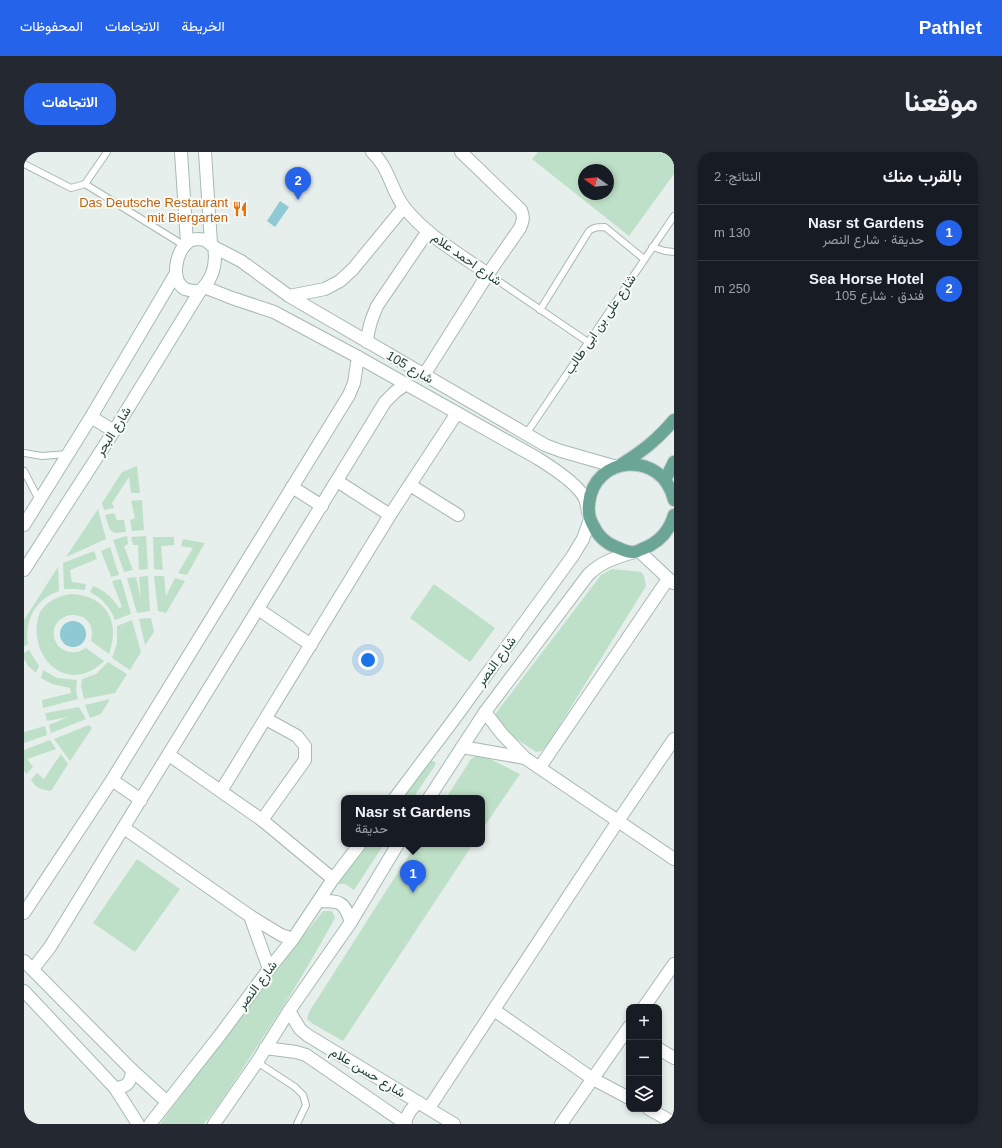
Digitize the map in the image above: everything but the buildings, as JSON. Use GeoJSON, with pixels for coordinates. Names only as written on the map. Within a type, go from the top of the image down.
{"type":"FeatureCollection","features":[{"type":"Feature","properties":{"kind":"main road"},"geometry":{"type":"LineString","coordinates":[[673,522],[663,538],[651,546],[636,551],[623,550],[608,544],[597,534],[589,516],[590,497],[596,483],[607,472],[643,451],[659,438],[674,420]]}},
{"type":"Feature","properties":{"kind":"main road"},"geometry":{"type":"LineString","coordinates":[[669,483],[674,462]]}},
{"type":"Feature","properties":{"kind":"main road"},"geometry":{"type":"LineString","coordinates":[[619,466],[635,464],[648,467],[669,483],[674,500]]}},
{"type":"Feature","properties":{"kind":"street"},"geometry":{"type":"LineString","coordinates":[[182,152],[186,245]]}},
{"type":"Feature","properties":{"kind":"street"},"geometry":{"type":"LineString","coordinates":[[205,152],[212,245],[215,255],[214,268],[210,280],[202,289],[192,291],[185,289],[177,280],[176,273],[179,257],[186,245],[192,240],[198,239],[205,240],[212,245]]}},
{"type":"Feature","properties":{"kind":"street","name":"شارع احمد علام"},"geometry":{"type":"LineString","coordinates":[[374,152],[385,167],[404,207],[440,241],[488,274]]}},
{"type":"Feature","properties":{"kind":"street"},"geometry":{"type":"LineString","coordinates":[[424,375],[523,222],[521,210],[460,152]]}},
{"type":"Feature","properties":{"kind":"street"},"geometry":{"type":"LineString","coordinates":[[289,296],[325,289],[340,281],[353,269],[404,207]]}},
{"type":"Feature","properties":{"kind":"street"},"geometry":{"type":"LineString","coordinates":[[367,342],[368,331],[377,306],[428,231]]}},
{"type":"Feature","properties":{"kind":"street","name":"شارع 105"},"geometry":{"type":"LineString","coordinates":[[212,245],[241,261],[289,296],[545,445],[619,466]]}},
{"type":"Feature","properties":{"kind":"street","name":"شارع البحر"},"geometry":{"type":"LineString","coordinates":[[24,525],[32,507],[91,417],[176,273]]}},
{"type":"Feature","properties":{"kind":"street","name":"شارع 105"},"geometry":{"type":"LineString","coordinates":[[202,289],[274,312],[358,357],[555,469],[571,482],[585,498],[589,516]]}},
{"type":"Feature","properties":{"kind":"street","name":"شارع البحر"},"geometry":{"type":"LineString","coordinates":[[24,570],[114,431],[202,289]]}},
{"type":"Feature","properties":{"kind":"street"},"geometry":{"type":"LineString","coordinates":[[24,913],[112,780],[349,395],[355,377],[358,357]]}},
{"type":"Feature","properties":{"kind":"street"},"geometry":{"type":"LineString","coordinates":[[167,1102],[132,1070],[28,965],[50,947],[385,402],[406,384]]}},
{"type":"Feature","properties":{"kind":"street"},"geometry":{"type":"LineString","coordinates":[[221,791],[390,515],[457,413]]}},
{"type":"Feature","properties":{"kind":"street"},"geometry":{"type":"LineString","coordinates":[[91,417],[114,431]]}},
{"type":"Feature","properties":{"kind":"street"},"geometry":{"type":"LineString","coordinates":[[337,481],[390,515]]}},
{"type":"Feature","properties":{"kind":"street"},"geometry":{"type":"LineString","coordinates":[[410,485],[458,515]]}},
{"type":"Feature","properties":{"kind":"street"},"geometry":{"type":"LineString","coordinates":[[292,487],[322,506]]}},
{"type":"Feature","properties":{"kind":"street","name":"شارع النصر"},"geometry":{"type":"LineString","coordinates":[[397,795],[572,557],[582,539],[589,516]]}},
{"type":"Feature","properties":{"kind":"street"},"geometry":{"type":"LineString","coordinates":[[540,767],[671,582],[636,551]]}},
{"type":"Feature","properties":{"kind":"street","name":"شارع النصر"},"geometry":{"type":"LineString","coordinates":[[431,795],[485,712],[588,575],[596,566],[636,551]]}},
{"type":"Feature","properties":{"kind":"street"},"geometry":{"type":"LineString","coordinates":[[258,609],[311,645]]}},
{"type":"Feature","properties":{"kind":"street"},"geometry":{"type":"LineString","coordinates":[[485,712],[502,734],[525,758],[674,859]]}},
{"type":"Feature","properties":{"kind":"street"},"geometry":{"type":"LineString","coordinates":[[262,820],[305,760],[305,746],[297,736],[266,719]]}},
{"type":"Feature","properties":{"kind":"street"},"geometry":{"type":"LineString","coordinates":[[430,1108],[618,821],[670,754],[674,739]]}},
{"type":"Feature","properties":{"kind":"street"},"geometry":{"type":"LineString","coordinates":[[462,747],[525,758]]}},
{"type":"Feature","properties":{"kind":"street"},"geometry":{"type":"LineString","coordinates":[[169,755],[262,820],[333,879]]}},
{"type":"Feature","properties":{"kind":"street"},"geometry":{"type":"LineString","coordinates":[[112,780],[141,800]]}},
{"type":"Feature","properties":{"kind":"street"},"geometry":{"type":"LineString","coordinates":[[124,828],[250,916],[281,935],[293,939]]}},
{"type":"Feature","properties":{"kind":"street","name":"شارع النصر"},"geometry":{"type":"LineString","coordinates":[[150,1124],[293,939],[333,879],[358,847]]}},
{"type":"Feature","properties":{"kind":"street"},"geometry":{"type":"LineString","coordinates":[[214,1124],[351,922],[396,847]]}},
{"type":"Feature","properties":{"kind":"street"},"geometry":{"type":"LineString","coordinates":[[319,901],[336,902],[344,907],[351,922]]}},
{"type":"Feature","properties":{"kind":"street"},"geometry":{"type":"LineString","coordinates":[[250,916],[269,969]]}},
{"type":"Feature","properties":{"kind":"street"},"geometry":{"type":"LineString","coordinates":[[646,1004],[674,964]]}},
{"type":"Feature","properties":{"kind":"street"},"geometry":{"type":"LineString","coordinates":[[25,996],[115,1088],[138,1124]]}},
{"type":"Feature","properties":{"kind":"street"},"geometry":{"type":"LineString","coordinates":[[494,1010],[593,1079],[626,1096]]}},
{"type":"Feature","properties":{"kind":"street","name":"شارع حسن علام"},"geometry":{"type":"LineString","coordinates":[[290,1011],[300,1029],[307,1035],[430,1108],[454,1124]]}},
{"type":"Feature","properties":{"kind":"street"},"geometry":{"type":"LineString","coordinates":[[561,1124],[626,1032]]}},
{"type":"Feature","properties":{"kind":"street","name":"شارع حسن علام"},"geometry":{"type":"LineString","coordinates":[[266,1048],[296,1052],[306,1055],[405,1123]]}},
{"type":"Feature","properties":{"kind":"street"},"geometry":{"type":"LineString","coordinates":[[662,1051],[674,1058]]}},
{"type":"Feature","properties":{"kind":"street"},"geometry":{"type":"LineString","coordinates":[[115,1088],[123,1088],[127,1084],[131,1079],[132,1070]]}},
{"type":"Feature","properties":{"kind":"street"},"geometry":{"type":"LineString","coordinates":[[405,1123],[410,1111],[418,1102]]}},
{"type":"Feature","properties":{"kind":"street"},"geometry":{"type":"LineString","coordinates":[[654,1112],[674,1123]]}},
{"type":"Feature","properties":{"kind":"lane"},"geometry":{"type":"LineString","coordinates":[[24,164],[71,188],[85,184],[107,152]]}},
{"type":"Feature","properties":{"kind":"lane"},"geometry":{"type":"LineString","coordinates":[[85,184],[186,245]]}},
{"type":"Feature","properties":{"kind":"lane","name":"شارع على بن ابى طالب"},"geometry":{"type":"LineString","coordinates":[[526,434],[674,216]]}},
{"type":"Feature","properties":{"kind":"lane"},"geometry":{"type":"LineString","coordinates":[[540,310],[593,228],[605,227],[644,259]]}},
{"type":"Feature","properties":{"kind":"lane"},"geometry":{"type":"LineString","coordinates":[[652,247],[674,252]]}},
{"type":"Feature","properties":{"kind":"lane","name":"شارع احمد علام"},"geometry":{"type":"LineString","coordinates":[[488,274],[588,342]]}},
{"type":"Feature","properties":{"kind":"lane"},"geometry":{"type":"LineString","coordinates":[[24,453],[42,456],[68,454]]}},
{"type":"Feature","properties":{"kind":"lane"},"geometry":{"type":"LineString","coordinates":[[24,471],[32,507]]}},
{"type":"Feature","properties":{"kind":"lane"},"geometry":{"type":"LineString","coordinates":[[257,1062],[287,1081],[303,1095],[306,1105],[297,1124]]}},
{"type":"Feature","properties":{"kind":"green space"},"geometry":{"type":"Polygon","coordinates":[[[538,152],[674,152],[674,174],[629,236],[584,200],[614,200],[614,164],[578,164],[578,196],[532,159],[538,152]]]}},
{"type":"Feature","properties":{"kind":"green space"},"geometry":{"type":"Polygon","coordinates":[[[137,466],[140,493],[131,493],[129,477],[112,503],[114,508],[104,510],[102,503],[122,472],[137,466]]]}},
{"type":"Feature","properties":{"kind":"green space"},"geometry":{"type":"Polygon","coordinates":[[[142,500],[144,530],[132,531],[130,520],[135,518],[131,501],[142,500]]]}},
{"type":"Feature","properties":{"kind":"green space"},"geometry":{"type":"Polygon","coordinates":[[[98,509],[106,539],[66,557],[98,509]]]}},
{"type":"Feature","properties":{"kind":"green space"},"geometry":{"type":"Polygon","coordinates":[[[114,513],[117,520],[124,520],[126,532],[115,533],[110,530],[105,515],[114,513]]]}},
{"type":"Feature","properties":{"kind":"green space"},"geometry":{"type":"Polygon","coordinates":[[[127,536],[128,544],[124,546],[133,570],[124,572],[113,540],[127,536]]]}},
{"type":"Feature","properties":{"kind":"green space"},"geometry":{"type":"Polygon","coordinates":[[[146,536],[148,569],[139,570],[138,545],[133,545],[131,537],[146,536]]]}},
{"type":"Feature","properties":{"kind":"green space"},"geometry":{"type":"Polygon","coordinates":[[[153,537],[174,537],[174,545],[161,546],[163,570],[154,569],[153,537]]]}},
{"type":"Feature","properties":{"kind":"green space"},"geometry":{"type":"Polygon","coordinates":[[[183,539],[205,543],[187,575],[178,573],[193,548],[181,546],[183,539]]]}},
{"type":"Feature","properties":{"kind":"green space"},"geometry":{"type":"Polygon","coordinates":[[[110,547],[119,575],[111,577],[101,551],[110,547]]]}},
{"type":"Feature","properties":{"kind":"green space"},"geometry":{"type":"Polygon","coordinates":[[[94,551],[97,559],[70,570],[72,582],[86,584],[85,590],[64,589],[63,563],[94,551]]]}},
{"type":"Feature","properties":{"kind":"green space"},"geometry":{"type":"Polygon","coordinates":[[[58,567],[59,591],[44,599],[33,612],[28,627],[28,644],[24,646],[24,620],[58,567]]]}},
{"type":"Feature","properties":{"kind":"green space"},"geometry":{"type":"Polygon","coordinates":[[[612,569],[641,572],[644,576],[646,586],[548,744],[541,751],[536,752],[501,729],[495,717],[496,713],[601,575],[612,569]]]}},
{"type":"Feature","properties":{"kind":"green space"},"geometry":{"type":"Polygon","coordinates":[[[148,576],[150,611],[137,613],[127,578],[136,577],[141,598],[139,577],[148,576]]]}},
{"type":"Feature","properties":{"kind":"green space"},"geometry":{"type":"Polygon","coordinates":[[[154,576],[164,576],[166,596],[175,578],[185,581],[166,613],[158,611],[154,576]]]}},
{"type":"Feature","properties":{"kind":"green space"},"geometry":{"type":"Polygon","coordinates":[[[121,579],[131,614],[115,620],[105,603],[90,592],[93,586],[108,595],[119,608],[122,607],[112,581],[121,579]]]}},
{"type":"Feature","properties":{"kind":"green space"},"geometry":{"type":"Polygon","coordinates":[[[434,584],[495,628],[470,662],[410,618],[434,584]]]}},
{"type":"Feature","properties":{"kind":"green space"},"geometry":{"type":"Polygon","coordinates":[[[71,594],[93,599],[102,605],[108,612],[113,631],[109,654],[91,641],[92,630],[88,622],[82,617],[74,615],[66,616],[59,620],[55,627],[54,637],[57,644],[61,648],[68,652],[74,652],[86,648],[104,661],[90,671],[76,675],[63,673],[52,666],[43,656],[38,643],[37,628],[40,612],[49,602],[71,594]]]}},
{"type":"Feature","properties":{"kind":"green space"},"geometry":{"type":"Polygon","coordinates":[[[151,618],[154,632],[145,645],[139,619],[151,618]]]}},
{"type":"Feature","properties":{"kind":"green space"},"geometry":{"type":"Polygon","coordinates":[[[132,620],[141,652],[130,670],[112,658],[117,643],[117,626],[132,620]]]}},
{"type":"Feature","properties":{"kind":"green space"},"geometry":{"type":"Polygon","coordinates":[[[29,650],[39,666],[36,673],[24,660],[24,653],[29,650]]]}},
{"type":"Feature","properties":{"kind":"green space"},"geometry":{"type":"Polygon","coordinates":[[[108,662],[127,674],[115,693],[84,699],[81,686],[82,679],[96,674],[108,662]]]}},
{"type":"Feature","properties":{"kind":"green space"},"geometry":{"type":"Polygon","coordinates":[[[43,670],[57,678],[77,680],[76,691],[78,699],[43,708],[42,700],[71,693],[70,688],[52,684],[41,678],[43,670]]]}},
{"type":"Feature","properties":{"kind":"green space"},"geometry":{"type":"Polygon","coordinates":[[[110,699],[101,714],[90,718],[85,705],[110,699]]]}},
{"type":"Feature","properties":{"kind":"green space"},"geometry":{"type":"Polygon","coordinates":[[[79,707],[86,719],[51,733],[49,725],[68,717],[47,721],[45,713],[79,707]]]}},
{"type":"Feature","properties":{"kind":"green space"},"geometry":{"type":"Polygon","coordinates":[[[89,725],[92,728],[70,761],[54,739],[89,725]]]}},
{"type":"Feature","properties":{"kind":"green space"},"geometry":{"type":"Polygon","coordinates":[[[45,726],[47,735],[24,743],[24,732],[45,726]]]}},
{"type":"Feature","properties":{"kind":"green space"},"geometry":{"type":"Polygon","coordinates":[[[50,740],[56,749],[27,759],[33,767],[26,774],[24,771],[24,750],[50,740]]]}},
{"type":"Feature","properties":{"kind":"green space"},"geometry":{"type":"Polygon","coordinates":[[[61,754],[68,764],[51,791],[37,787],[31,780],[37,773],[44,779],[61,754]]]}},
{"type":"Feature","properties":{"kind":"green space"},"geometry":{"type":"Polygon","coordinates":[[[477,755],[486,757],[520,774],[485,826],[485,795],[448,795],[471,759],[477,755]]]}},
{"type":"Feature","properties":{"kind":"green space"},"geometry":{"type":"Polygon","coordinates":[[[430,761],[434,761],[436,764],[415,795],[404,795],[430,761]]]}},
{"type":"Feature","properties":{"kind":"green space"},"geometry":{"type":"Polygon","coordinates":[[[365,847],[382,847],[354,890],[345,884],[337,884],[365,847]]]}},
{"type":"Feature","properties":{"kind":"green space"},"geometry":{"type":"Polygon","coordinates":[[[414,847],[471,847],[343,1041],[307,1019],[309,1012],[414,847]]]}},
{"type":"Feature","properties":{"kind":"green space"},"geometry":{"type":"Polygon","coordinates":[[[137,859],[180,889],[135,952],[93,923],[137,859]]]}},
{"type":"Feature","properties":{"kind":"green space"},"geometry":{"type":"Polygon","coordinates":[[[323,911],[332,911],[335,918],[326,935],[275,1019],[230,1088],[204,1124],[160,1124],[237,1021],[323,911]]]}},
{"type":"Feature","properties":{"kind":"water"},"geometry":{"type":"Polygon","coordinates":[[[280,201],[289,207],[275,227],[267,221],[280,201]]]}},
{"type":"Feature","properties":{"kind":"water"},"geometry":{"type":"Polygon","coordinates":[[[73,621],[82,625],[86,634],[82,643],[73,647],[64,643],[60,634],[64,625],[73,621]]]}},
{"type":"Feature","properties":{"kind":"place","name":"Sea Horse Hotel"},"geometry":{"type":"Point","coordinates":[298,200]}},
{"type":"Feature","properties":{"kind":"place","name":"Das Deutsche Restaurant mit Biergarten"},"geometry":{"type":"Point","coordinates":[240,209]}},
{"type":"Feature","properties":{"kind":"place","name":"Nasr st Gardens"},"geometry":{"type":"Point","coordinates":[413,893]}}]}
